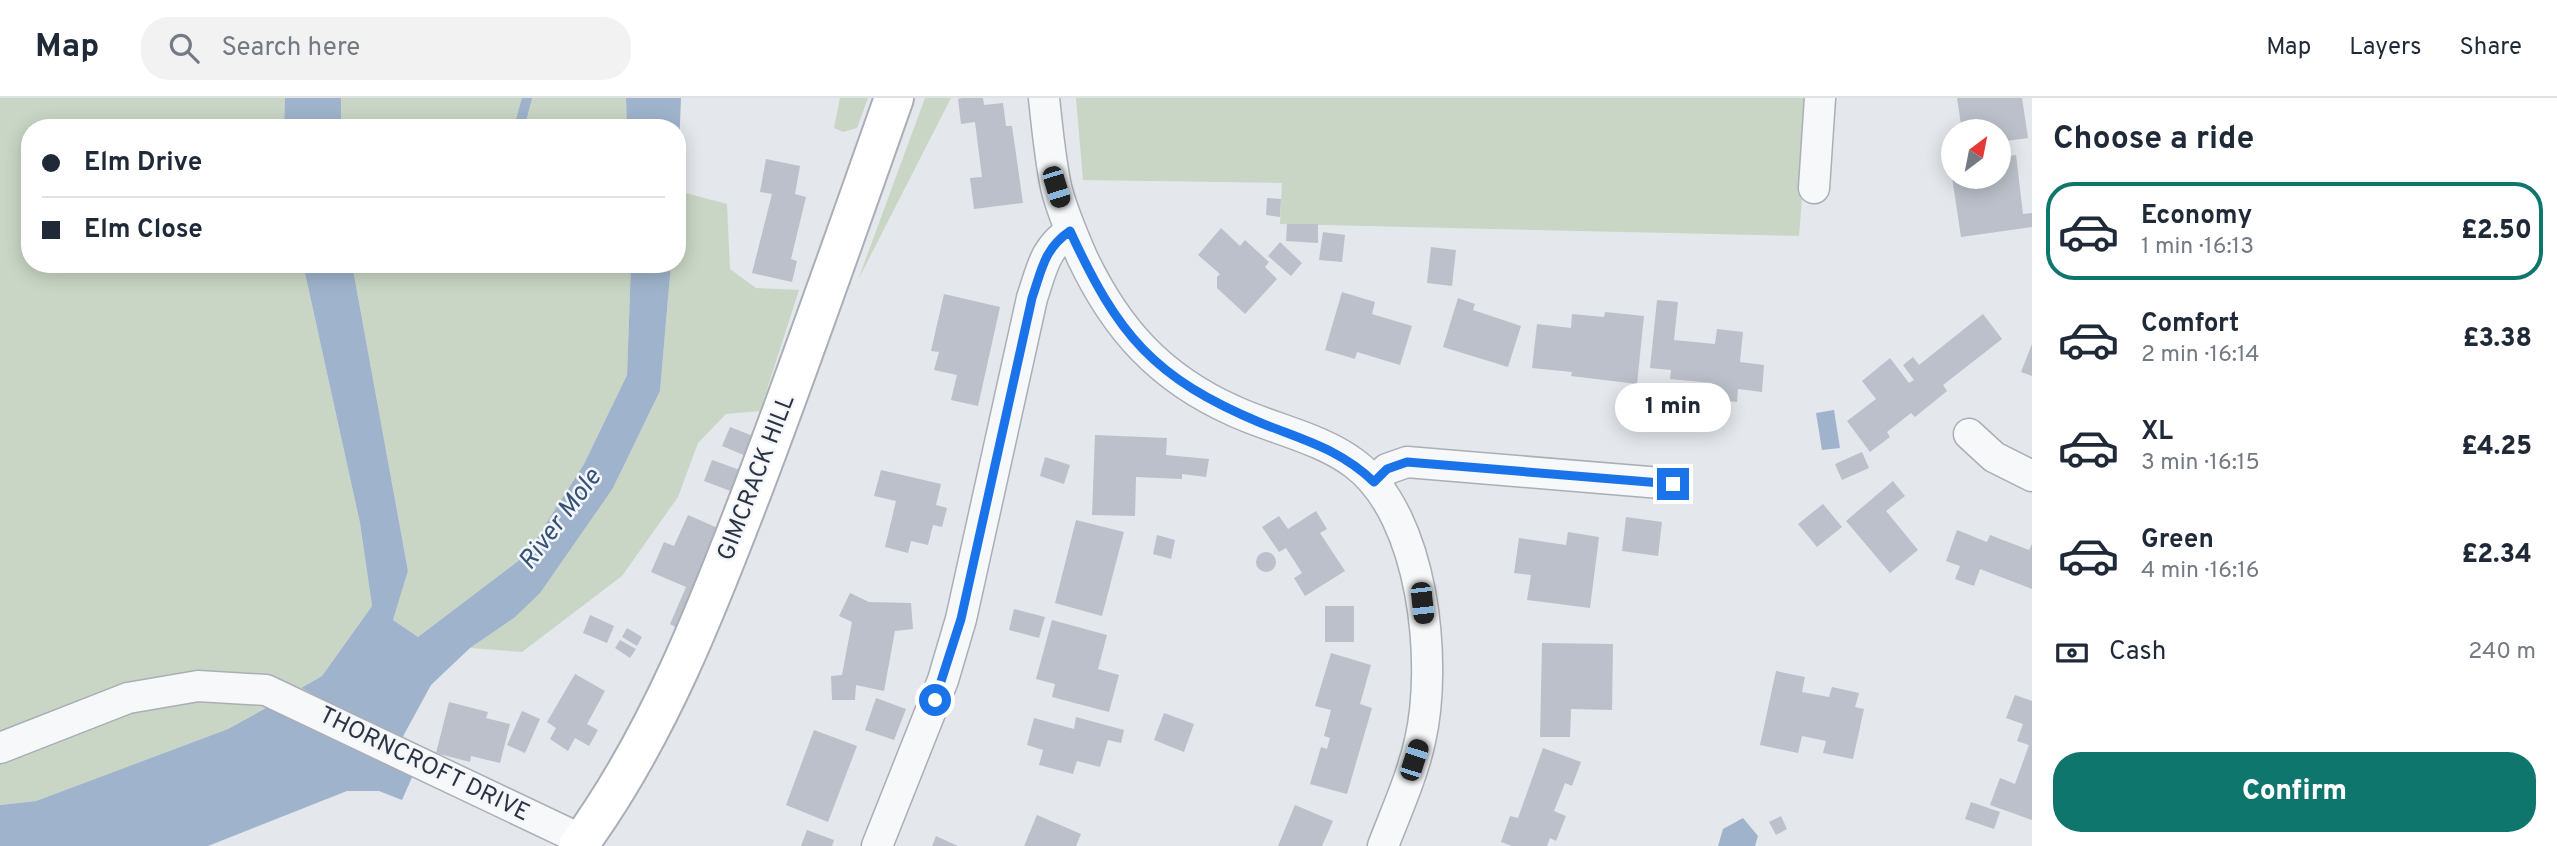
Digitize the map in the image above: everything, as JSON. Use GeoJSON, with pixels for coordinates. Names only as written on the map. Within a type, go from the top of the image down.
{"type":"FeatureCollection","features":[{"type":"Feature","properties":{"kind":"main road","name":"GIMCRACK HILL"},"geometry":{"type":"LineString","coordinates":[[580,843],[629,767],[672,684],[699,624],[788,398],[894,98]]}},
{"type":"Feature","properties":{"kind":"street"},"geometry":{"type":"LineString","coordinates":[[1044,98],[1056,187],[1070,231],[1095,284],[1119,323],[1141,349],[1172,376],[1199,394],[1233,411],[1332,451],[1355,464],[1374,482],[1390,505],[1404,534],[1422,603],[1426,646],[1426,695],[1421,741],[1383,846]]}},
{"type":"Feature","properties":{"kind":"street"},"geometry":{"type":"LineString","coordinates":[[1814,188],[1820,98]]}},
{"type":"Feature","properties":{"kind":"street"},"geometry":{"type":"LineString","coordinates":[[877,846],[943,680],[961,619],[1032,298],[1048,252],[1056,241],[1070,231]]}},
{"type":"Feature","properties":{"kind":"street"},"geometry":{"type":"LineString","coordinates":[[1969,434],[1994,457],[2032,476]]}},
{"type":"Feature","properties":{"kind":"street"},"geometry":{"type":"LineString","coordinates":[[1374,482],[1387,469],[1407,462],[1673,484]]}},
{"type":"Feature","properties":{"kind":"street","name":"THORNCROFT DRIVE"},"geometry":{"type":"LineString","coordinates":[[0,748],[128,698],[198,686],[266,690],[580,843]]}},
{"type":"Feature","properties":{"kind":"green space"},"geometry":{"type":"Polygon","coordinates":[[[0,98],[285,98],[284,119],[21,119],[21,273],[305,273],[360,523],[372,606],[322,676],[228,729],[36,801],[0,805],[0,98]]]}},
{"type":"Feature","properties":{"kind":"green space"},"geometry":{"type":"Polygon","coordinates":[[[341,98],[626,98],[627,119],[341,119],[341,98]]]}},
{"type":"Feature","properties":{"kind":"green space"},"geometry":{"type":"Polygon","coordinates":[[[840,98],[868,98],[857,128],[843,132],[834,128],[840,98]]]}},
{"type":"Feature","properties":{"kind":"green space"},"geometry":{"type":"Polygon","coordinates":[[[925,98],[951,98],[858,280],[925,98]]]}},
{"type":"Feature","properties":{"kind":"green space"},"geometry":{"type":"Polygon","coordinates":[[[1076,98],[1810,98],[1799,236],[1280,224],[1282,183],[1083,180],[1076,98]]]}},
{"type":"Feature","properties":{"kind":"green space"},"geometry":{"type":"Polygon","coordinates":[[[686,193],[727,204],[730,269],[756,288],[799,290],[760,411],[726,414],[698,443],[678,497],[622,576],[522,652],[470,648],[514,618],[613,488],[660,391],[670,273],[686,273],[686,193]]]}},
{"type":"Feature","properties":{"kind":"green space"},"geometry":{"type":"Polygon","coordinates":[[[354,273],[631,273],[627,375],[584,464],[526,555],[418,637],[393,620],[408,571],[354,273]]]}},
{"type":"Feature","properties":{"kind":"water"},"geometry":{"type":"Polygon","coordinates":[[[285,98],[341,98],[341,119],[284,119],[285,98]]]}},
{"type":"Feature","properties":{"kind":"water"},"geometry":{"type":"Polygon","coordinates":[[[626,98],[681,98],[680,119],[627,119],[626,98]]]}},
{"type":"Feature","properties":{"kind":"water","name":"River Mole"},"geometry":{"type":"Polygon","coordinates":[[[305,273],[354,273],[408,571],[393,620],[418,637],[526,555],[584,464],[627,375],[631,273],[670,273],[660,391],[613,488],[540,593],[514,618],[470,648],[431,685],[401,740],[301,688],[322,676],[372,606],[360,523],[305,273]]]}},
{"type":"Feature","properties":{"kind":"water"},"geometry":{"type":"Polygon","coordinates":[[[1834,410],[1840,448],[1822,450],[1816,413],[1834,410]]]}},
{"type":"Feature","properties":{"kind":"water"},"geometry":{"type":"Polygon","coordinates":[[[273,704],[413,775],[402,800],[379,791],[347,791],[208,846],[0,846],[0,805],[36,801],[228,729],[273,704]]]}},
{"type":"Feature","properties":{"kind":"water"},"geometry":{"type":"Polygon","coordinates":[[[1743,818],[1758,836],[1755,846],[1718,846],[1723,829],[1743,818]]]}},
{"type":"Feature","properties":{"kind":"building"},"geometry":{"type":"Polygon","coordinates":[[[983,98],[984,105],[1003,103],[1006,126],[1012,126],[1023,203],[974,209],[970,178],[982,177],[975,122],[961,124],[958,99],[983,98]]]}},
{"type":"Feature","properties":{"kind":"building"},"geometry":{"type":"Polygon","coordinates":[[[1957,98],[2022,98],[2028,138],[2011,140],[2011,119],[1960,119],[1957,98]]]}},
{"type":"Feature","properties":{"kind":"building"},"geometry":{"type":"Polygon","coordinates":[[[2016,155],[2023,214],[2032,213],[2032,227],[1961,237],[1954,189],[2011,189],[2011,156],[2016,155]]]}},
{"type":"Feature","properties":{"kind":"building"},"geometry":{"type":"Polygon","coordinates":[[[766,159],[800,166],[795,194],[806,197],[791,259],[797,261],[792,282],[752,273],[772,194],[760,192],[766,159]]]}},
{"type":"Feature","properties":{"kind":"building"},"geometry":{"type":"Polygon","coordinates":[[[1267,198],[1281,199],[1280,217],[1266,215],[1267,198]]]}},
{"type":"Feature","properties":{"kind":"building"},"geometry":{"type":"Polygon","coordinates":[[[1287,224],[1318,224],[1318,243],[1286,241],[1287,224]]]}},
{"type":"Feature","properties":{"kind":"building"},"geometry":{"type":"Polygon","coordinates":[[[1221,228],[1240,246],[1245,240],[1269,262],[1265,267],[1277,279],[1245,314],[1217,288],[1217,277],[1220,274],[1198,255],[1221,228]]]}},
{"type":"Feature","properties":{"kind":"building"},"geometry":{"type":"Polygon","coordinates":[[[1323,232],[1345,235],[1342,262],[1319,260],[1323,232]]]}},
{"type":"Feature","properties":{"kind":"building"},"geometry":{"type":"Polygon","coordinates":[[[1280,242],[1302,263],[1291,276],[1268,256],[1280,242]]]}},
{"type":"Feature","properties":{"kind":"building"},"geometry":{"type":"Polygon","coordinates":[[[1431,247],[1456,250],[1452,286],[1427,283],[1431,247]]]}},
{"type":"Feature","properties":{"kind":"building"},"geometry":{"type":"Polygon","coordinates":[[[1342,292],[1375,302],[1372,314],[1412,326],[1400,365],[1357,352],[1355,359],[1325,350],[1342,292]]]}},
{"type":"Feature","properties":{"kind":"building"},"geometry":{"type":"Polygon","coordinates":[[[944,294],[1000,307],[978,406],[951,400],[957,375],[934,370],[939,352],[931,351],[944,294]]]}},
{"type":"Feature","properties":{"kind":"building"},"geometry":{"type":"Polygon","coordinates":[[[1458,298],[1475,304],[1473,310],[1521,326],[1508,367],[1443,347],[1458,298]]]}},
{"type":"Feature","properties":{"kind":"building"},"geometry":{"type":"Polygon","coordinates":[[[1657,300],[1678,302],[1674,340],[1715,344],[1717,329],[1743,332],[1740,362],[1764,365],[1762,392],[1738,389],[1737,402],[1710,399],[1712,383],[1670,379],[1671,370],[1650,368],[1657,300]]]}},
{"type":"Feature","properties":{"kind":"building"},"geometry":{"type":"Polygon","coordinates":[[[1605,312],[1644,316],[1637,384],[1532,368],[1537,324],[1571,328],[1572,314],[1604,317],[1605,312]]]}},
{"type":"Feature","properties":{"kind":"building"},"geometry":{"type":"Polygon","coordinates":[[[1983,314],[2002,339],[1943,385],[1947,391],[1915,417],[1911,413],[1887,432],[1890,437],[1870,452],[1847,421],[1876,399],[1862,381],[1890,358],[1909,383],[1914,380],[1903,365],[1913,357],[1919,365],[1983,314]]]}},
{"type":"Feature","properties":{"kind":"building"},"geometry":{"type":"Polygon","coordinates":[[[2032,344],[2032,376],[2021,372],[2032,344]]]}},
{"type":"Feature","properties":{"kind":"building"},"geometry":{"type":"Polygon","coordinates":[[[730,427],[753,436],[746,456],[722,446],[730,427]]]}},
{"type":"Feature","properties":{"kind":"building"},"geometry":{"type":"Polygon","coordinates":[[[1095,435],[1167,438],[1166,455],[1209,459],[1206,477],[1182,474],[1182,479],[1136,477],[1135,516],[1092,515],[1095,435]]]}},
{"type":"Feature","properties":{"kind":"building"},"geometry":{"type":"Polygon","coordinates":[[[1862,452],[1869,468],[1842,480],[1835,464],[1862,452]]]}},
{"type":"Feature","properties":{"kind":"building"},"geometry":{"type":"Polygon","coordinates":[[[1045,457],[1070,465],[1064,484],[1040,476],[1045,457]]]}},
{"type":"Feature","properties":{"kind":"building"},"geometry":{"type":"Polygon","coordinates":[[[712,460],[740,470],[733,492],[704,481],[712,460]]]}},
{"type":"Feature","properties":{"kind":"building"},"geometry":{"type":"Polygon","coordinates":[[[881,470],[941,484],[936,505],[947,508],[942,527],[933,525],[928,545],[911,541],[908,553],[885,547],[896,501],[874,496],[881,470]]]}},
{"type":"Feature","properties":{"kind":"building"},"geometry":{"type":"Polygon","coordinates":[[[1893,481],[1905,496],[1886,511],[1918,550],[1890,573],[1846,521],[1893,481]]]}},
{"type":"Feature","properties":{"kind":"building"},"geometry":{"type":"Polygon","coordinates":[[[1823,504],[1842,527],[1817,547],[1798,524],[1823,504]]]}},
{"type":"Feature","properties":{"kind":"building"},"geometry":{"type":"Polygon","coordinates":[[[1316,511],[1327,529],[1320,533],[1345,571],[1305,596],[1294,578],[1302,573],[1286,548],[1279,552],[1262,527],[1279,516],[1288,529],[1316,511]]]}},
{"type":"Feature","properties":{"kind":"building"},"geometry":{"type":"Polygon","coordinates":[[[688,515],[720,529],[677,628],[670,624],[686,587],[651,572],[664,542],[674,546],[688,515]]]}},
{"type":"Feature","properties":{"kind":"building"},"geometry":{"type":"Polygon","coordinates":[[[1626,517],[1662,522],[1658,556],[1622,551],[1626,517]]]}},
{"type":"Feature","properties":{"kind":"building"},"geometry":{"type":"Polygon","coordinates":[[[1076,520],[1124,532],[1102,616],[1055,603],[1076,520]]]}},
{"type":"Feature","properties":{"kind":"building"},"geometry":{"type":"Polygon","coordinates":[[[1957,530],[1987,542],[1990,535],[2029,550],[2032,544],[2032,589],[1980,569],[1974,586],[1955,579],[1960,566],[1946,561],[1957,530]]]}},
{"type":"Feature","properties":{"kind":"building"},"geometry":{"type":"Polygon","coordinates":[[[1568,532],[1599,537],[1590,608],[1527,600],[1531,575],[1514,573],[1519,538],[1566,545],[1568,532]]]}},
{"type":"Feature","properties":{"kind":"building"},"geometry":{"type":"Polygon","coordinates":[[[1157,535],[1175,540],[1171,559],[1153,554],[1157,535]]]}},
{"type":"Feature","properties":{"kind":"building"},"geometry":{"type":"Polygon","coordinates":[[[1266,552],[1273,555],[1276,562],[1273,569],[1266,572],[1259,569],[1256,562],[1259,555],[1266,552]]]}},
{"type":"Feature","properties":{"kind":"building"},"geometry":{"type":"Polygon","coordinates":[[[850,593],[869,602],[911,603],[913,629],[895,631],[884,691],[856,685],[855,700],[832,700],[831,676],[842,675],[852,622],[839,616],[850,593]]]}},
{"type":"Feature","properties":{"kind":"building"},"geometry":{"type":"Polygon","coordinates":[[[1325,606],[1354,606],[1354,642],[1325,642],[1325,606]]]}},
{"type":"Feature","properties":{"kind":"building"},"geometry":{"type":"Polygon","coordinates":[[[1014,609],[1045,617],[1039,638],[1009,630],[1014,609]]]}},
{"type":"Feature","properties":{"kind":"building"},"geometry":{"type":"Polygon","coordinates":[[[590,615],[614,626],[607,643],[583,633],[590,615]]]}},
{"type":"Feature","properties":{"kind":"building"},"geometry":{"type":"Polygon","coordinates":[[[1052,620],[1107,635],[1098,669],[1119,675],[1109,712],[1052,697],[1055,684],[1036,679],[1052,620]]]}},
{"type":"Feature","properties":{"kind":"building"},"geometry":{"type":"Polygon","coordinates":[[[627,628],[642,637],[637,646],[622,637],[627,628]]]}},
{"type":"Feature","properties":{"kind":"building"},"geometry":{"type":"Polygon","coordinates":[[[620,640],[636,649],[630,658],[615,648],[620,640]]]}},
{"type":"Feature","properties":{"kind":"building"},"geometry":{"type":"Polygon","coordinates":[[[1542,643],[1613,644],[1612,710],[1571,709],[1570,737],[1540,737],[1542,643]]]}},
{"type":"Feature","properties":{"kind":"building"},"geometry":{"type":"Polygon","coordinates":[[[1331,653],[1371,665],[1360,704],[1372,708],[1347,794],[1310,784],[1321,747],[1327,749],[1330,738],[1324,736],[1331,710],[1315,706],[1331,653]]]}},
{"type":"Feature","properties":{"kind":"building"},"geometry":{"type":"Polygon","coordinates":[[[1776,671],[1805,677],[1802,692],[1829,697],[1832,687],[1859,693],[1855,707],[1864,709],[1853,759],[1823,753],[1826,741],[1802,736],[1798,753],[1760,745],[1776,671]]]}},
{"type":"Feature","properties":{"kind":"building"},"geometry":{"type":"Polygon","coordinates":[[[575,674],[605,691],[587,724],[598,730],[589,746],[575,738],[568,751],[550,739],[556,728],[547,722],[575,674]]]}},
{"type":"Feature","properties":{"kind":"building"},"geometry":{"type":"Polygon","coordinates":[[[2015,695],[2032,701],[2032,820],[1990,805],[2000,778],[2015,784],[2029,745],[2017,741],[2023,724],[2006,718],[2015,695]]]}},
{"type":"Feature","properties":{"kind":"building"},"geometry":{"type":"Polygon","coordinates":[[[876,698],[906,709],[894,740],[865,730],[876,698]]]}},
{"type":"Feature","properties":{"kind":"building"},"geometry":{"type":"Polygon","coordinates":[[[449,702],[488,712],[486,718],[510,724],[500,763],[471,756],[470,762],[436,753],[449,702]]]}},
{"type":"Feature","properties":{"kind":"building"},"geometry":{"type":"Polygon","coordinates":[[[522,711],[540,719],[525,753],[507,745],[522,711]]]}},
{"type":"Feature","properties":{"kind":"building"},"geometry":{"type":"Polygon","coordinates":[[[1164,713],[1194,724],[1184,752],[1154,740],[1164,713]]]}},
{"type":"Feature","properties":{"kind":"building"},"geometry":{"type":"Polygon","coordinates":[[[1076,717],[1124,730],[1121,743],[1108,740],[1100,767],[1077,761],[1073,774],[1039,765],[1043,750],[1027,745],[1034,718],[1074,729],[1076,717]]]}},
{"type":"Feature","properties":{"kind":"building"},"geometry":{"type":"Polygon","coordinates":[[[814,730],[857,746],[828,822],[786,805],[814,730]]]}},
{"type":"Feature","properties":{"kind":"building"},"geometry":{"type":"Polygon","coordinates":[[[1543,748],[1581,762],[1572,786],[1565,783],[1554,811],[1566,816],[1556,841],[1550,838],[1547,846],[1512,846],[1501,842],[1510,816],[1518,818],[1543,748]]]}},
{"type":"Feature","properties":{"kind":"building"},"geometry":{"type":"Polygon","coordinates":[[[1971,802],[2000,812],[1994,829],[1965,819],[1971,802]]]}},
{"type":"Feature","properties":{"kind":"building"},"geometry":{"type":"Polygon","coordinates":[[[1295,805],[1333,821],[1322,846],[1278,846],[1295,805]]]}},
{"type":"Feature","properties":{"kind":"building"},"geometry":{"type":"Polygon","coordinates":[[[1037,815],[1081,834],[1076,846],[1024,846],[1037,815]]]}},
{"type":"Feature","properties":{"kind":"building"},"geometry":{"type":"Polygon","coordinates":[[[1781,816],[1787,829],[1776,835],[1769,822],[1781,816]]]}},
{"type":"Feature","properties":{"kind":"building"},"geometry":{"type":"Polygon","coordinates":[[[807,830],[834,840],[832,846],[801,846],[807,830]]]}},
{"type":"Feature","properties":{"kind":"building"},"geometry":{"type":"Polygon","coordinates":[[[936,836],[958,846],[932,846],[936,836]]]}},
{"type":"Feature","properties":{"kind":"waterway"},"geometry":{"type":"LineString","coordinates":[[521,119],[527,98]]}},
{"type":"Feature","properties":{"kind":"route"},"geometry":{"type":"LineString","coordinates":[[935,700],[961,619],[1032,298],[1048,252],[1056,241],[1070,231],[1095,284],[1119,323],[1141,349],[1172,376],[1199,394],[1233,411],[1332,451],[1355,464],[1374,482],[1387,469],[1407,462],[1673,484]]}}]}
